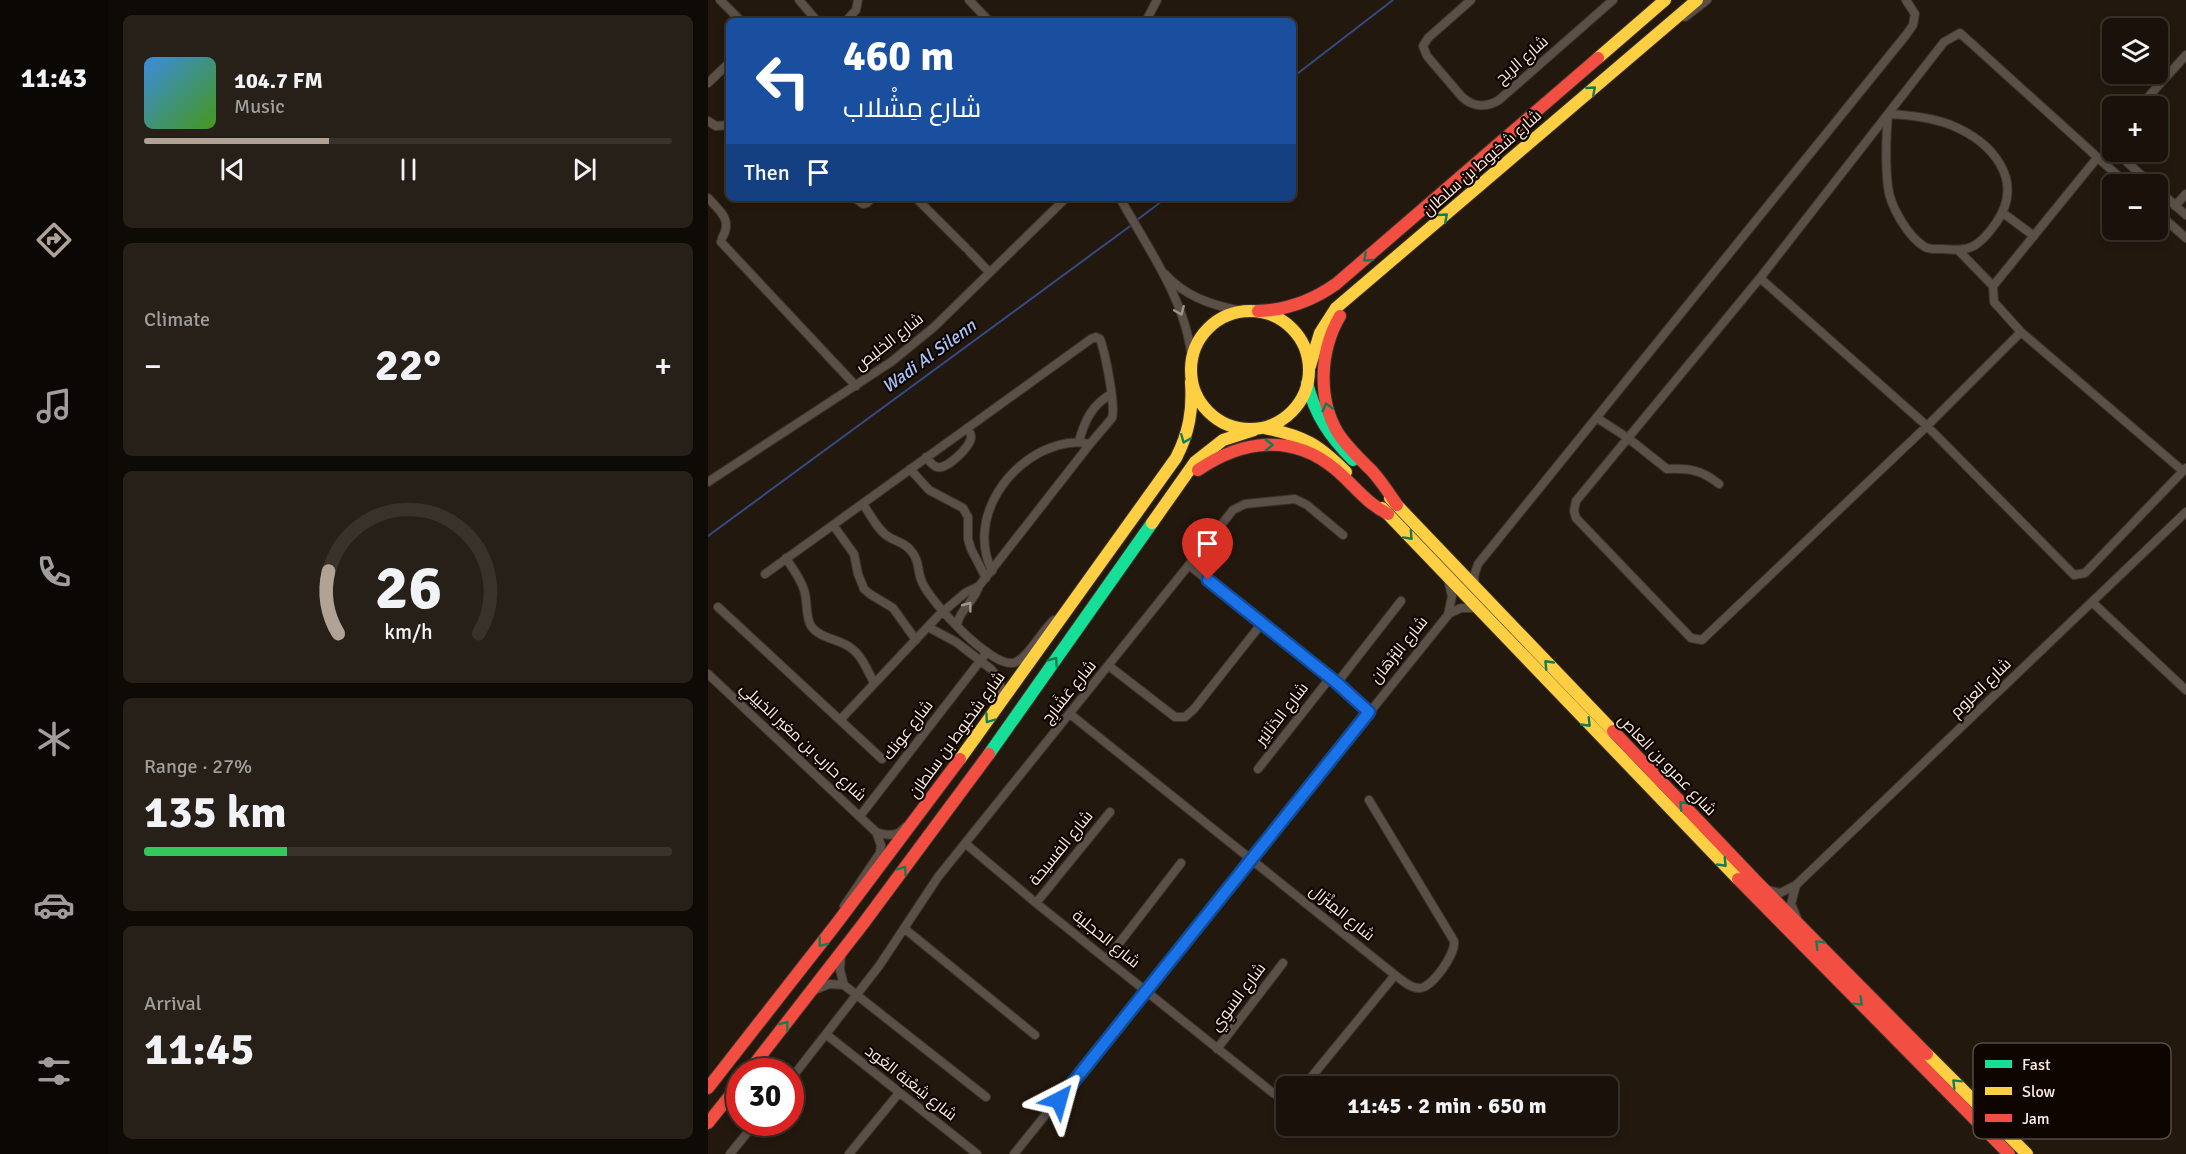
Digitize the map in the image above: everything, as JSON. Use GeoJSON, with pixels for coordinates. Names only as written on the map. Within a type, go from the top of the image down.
{"type":"FeatureCollection","features":[{"type":"Feature","properties":{"kind":"main road","name":"شارع شخبوط بن سلطان"},"geometry":{"type":"LineString","coordinates":[[1252,311],[1285,310],[1298,307],[1324,293],[1665,0]]}},
{"type":"Feature","properties":{"kind":"main road","name":"شارع شخبوط بن سلطان"},"geometry":{"type":"LineString","coordinates":[[1310,366],[1320,333],[1336,308],[1697,0]]}},
{"type":"Feature","properties":{"kind":"main road"},"geometry":{"type":"LineString","coordinates":[[1118,570],[1136,553],[1191,477],[1210,460],[1235,448],[1275,445],[1289,446],[1313,453],[1336,470],[1375,507],[1392,510],[1386,488],[1340,437],[1331,421],[1325,398],[1325,360],[1331,334],[1345,309],[1408,252],[1415,242]]}},
{"type":"Feature","properties":{"kind":"main road"},"geometry":{"type":"LineString","coordinates":[[759,1058],[987,756],[1194,462],[1223,440],[1260,429],[1278,423],[1290,415],[1305,393],[1310,366],[1303,343],[1288,324],[1274,316],[1252,311],[1230,315],[1216,322],[1204,333],[1191,361],[1191,382],[1197,398],[1207,412],[1221,422],[1237,428],[1260,429]]}},
{"type":"Feature","properties":{"kind":"main road","name":"شارع شخبوط بن سلطان"},"geometry":{"type":"LineString","coordinates":[[708,1088],[941,786],[1183,445],[1192,418],[1191,382]]}},
{"type":"Feature","properties":{"kind":"main road","name":"شارع عمرو بن العاص"},"geometry":{"type":"LineString","coordinates":[[1307,383],[1316,415],[1327,433],[1392,510],[1451,572],[1476,608],[1973,1117]]}},
{"type":"Feature","properties":{"kind":"main road","name":"شارع عمرو بن العاص"},"geometry":{"type":"LineString","coordinates":[[1260,429],[1294,434],[1316,443],[1392,510]]}},
{"type":"Feature","properties":{"kind":"main road","name":"شارع عمرو بن العاص"},"geometry":{"type":"LineString","coordinates":[[1451,572],[1475,588],[1756,881],[1973,1100]]}},
{"type":"Feature","properties":{"kind":"main road"},"geometry":{"type":"LineString","coordinates":[[708,1123],[726,1100]]}},
{"type":"Feature","properties":{"kind":"main road","name":"شارع عمرو بن العاص"},"geometry":{"type":"LineString","coordinates":[[1994,1139],[2009,1154]]}},
{"type":"Feature","properties":{"kind":"main road","name":"شارع عمرو بن العاص"},"geometry":{"type":"LineString","coordinates":[[2012,1139],[2027,1154]]}},
{"type":"Feature","properties":{"kind":"street"},"geometry":{"type":"LineString","coordinates":[[720,0],[738,18]]}},
{"type":"Feature","properties":{"kind":"street"},"geometry":{"type":"LineString","coordinates":[[799,0],[814,18]]}},
{"type":"Feature","properties":{"kind":"street"},"geometry":{"type":"LineString","coordinates":[[849,18],[856,10],[858,0]]}},
{"type":"Feature","properties":{"kind":"street"},"geometry":{"type":"LineString","coordinates":[[969,0],[986,18]]}},
{"type":"Feature","properties":{"kind":"street"},"geometry":{"type":"LineString","coordinates":[[1148,18],[1157,0]]}},
{"type":"Feature","properties":{"kind":"street","name":"شارع الريح"},"geometry":{"type":"LineString","coordinates":[[1471,0],[1428,38],[1424,46],[1426,56],[1462,97],[1480,105],[1499,100],[1613,0]]}},
{"type":"Feature","properties":{"kind":"street"},"geometry":{"type":"LineString","coordinates":[[1673,21],[1690,14],[1707,0]]}},
{"type":"Feature","properties":{"kind":"street"},"geometry":{"type":"LineString","coordinates":[[1475,588],[1474,576],[1478,564],[1906,35],[1915,14],[1906,0]]}},
{"type":"Feature","properties":{"kind":"street"},"geometry":{"type":"LineString","coordinates":[[2021,332],[1927,426],[1702,640],[1691,638],[1576,518],[1574,511],[1576,501],[1760,278],[1944,42],[1959,33],[2115,174]]}},
{"type":"Feature","properties":{"kind":"street"},"geometry":{"type":"LineString","coordinates":[[2149,96],[2186,55]]}},
{"type":"Feature","properties":{"kind":"street"},"geometry":{"type":"LineString","coordinates":[[708,83],[726,66]]}},
{"type":"Feature","properties":{"kind":"street"},"geometry":{"type":"LineString","coordinates":[[1888,114],[1920,116],[1949,125],[1968,134],[1995,155],[2006,172],[2008,195],[2003,213],[1976,245],[1958,250],[1927,249],[1910,234],[1900,219],[1888,189],[1886,145],[1888,114]]}},
{"type":"Feature","properties":{"kind":"street"},"geometry":{"type":"LineString","coordinates":[[708,121],[716,126],[726,125]]}},
{"type":"Feature","properties":{"kind":"street"},"geometry":{"type":"LineString","coordinates":[[1993,286],[2097,158]]}},
{"type":"Feature","properties":{"kind":"street"},"geometry":{"type":"LineString","coordinates":[[2127,162],[2140,174]]}},
{"type":"Feature","properties":{"kind":"street"},"geometry":{"type":"LineString","coordinates":[[2175,206],[2186,194]]}},
{"type":"Feature","properties":{"kind":"street"},"geometry":{"type":"LineString","coordinates":[[708,198],[726,219],[727,228],[722,240],[856,386]]}},
{"type":"Feature","properties":{"kind":"street"},"geometry":{"type":"LineString","coordinates":[[2168,199],[2186,215]]}},
{"type":"Feature","properties":{"kind":"street"},"geometry":{"type":"LineString","coordinates":[[919,201],[989,272]]}},
{"type":"Feature","properties":{"kind":"street","name":"شارع الخليص"},"geometry":{"type":"LineString","coordinates":[[708,482],[856,386],[912,346],[1063,201]]}},
{"type":"Feature","properties":{"kind":"street"},"geometry":{"type":"LineString","coordinates":[[1122,201],[1184,319],[1188,332],[1191,361]]}},
{"type":"Feature","properties":{"kind":"street"},"geometry":{"type":"LineString","coordinates":[[2003,213],[2034,236]]}},
{"type":"Feature","properties":{"kind":"street"},"geometry":{"type":"LineString","coordinates":[[2168,222],[2186,238]]}},
{"type":"Feature","properties":{"kind":"street"},"geometry":{"type":"LineString","coordinates":[[1760,278],[1927,426],[2074,575],[2085,573],[2184,470],[2021,332],[1994,302],[1993,286],[1958,250]]}},
{"type":"Feature","properties":{"kind":"street"},"geometry":{"type":"LineString","coordinates":[[1157,265],[1169,278],[1197,298],[1212,304],[1252,311]]}},
{"type":"Feature","properties":{"kind":"street"},"geometry":{"type":"LineString","coordinates":[[765,574],[1093,337],[1098,338],[1101,341],[1113,416],[979,586],[973,600],[959,618],[958,628],[952,639]]}},
{"type":"Feature","properties":{"kind":"street"},"geometry":{"type":"LineString","coordinates":[[1079,441],[1088,414],[1111,394]]}},
{"type":"Feature","properties":{"kind":"street"},"geometry":{"type":"LineString","coordinates":[[1597,418],[1628,438],[1667,469],[1689,468],[1710,477],[1719,484]]}},
{"type":"Feature","properties":{"kind":"street"},"geometry":{"type":"LineString","coordinates":[[926,458],[936,467],[949,464],[970,440],[967,428]]}},
{"type":"Feature","properties":{"kind":"street"},"geometry":{"type":"LineString","coordinates":[[989,575],[985,552],[986,524],[1000,488],[1028,459],[1053,447],[1079,441],[1090,444]]}},
{"type":"Feature","properties":{"kind":"street"},"geometry":{"type":"LineString","coordinates":[[910,469],[929,490],[963,508],[968,523],[971,549],[989,575]]}},
{"type":"Feature","properties":{"kind":"street","name":"شارع عَشَارِج"},"geometry":{"type":"LineString","coordinates":[[804,1063],[857,996],[905,929],[938,877],[1233,510],[1245,504],[1291,498],[1299,500],[1343,535]]}},
{"type":"Feature","properties":{"kind":"street"},"geometry":{"type":"LineString","coordinates":[[864,504],[884,533],[911,550],[919,567],[921,581],[958,628],[987,652],[1005,662],[1017,662],[1026,655],[1047,626],[1065,614]]}},
{"type":"Feature","properties":{"kind":"street","name":"شارع العزوم"},"geometry":{"type":"LineString","coordinates":[[1796,885],[2186,512]]}},
{"type":"Feature","properties":{"kind":"street"},"geometry":{"type":"LineString","coordinates":[[968,523],[986,524]]}},
{"type":"Feature","properties":{"kind":"street"},"geometry":{"type":"LineString","coordinates":[[833,525],[854,554],[864,589],[893,608],[916,640]]}},
{"type":"Feature","properties":{"kind":"street"},"geometry":{"type":"LineString","coordinates":[[786,558],[802,585],[807,601],[808,619],[812,627],[819,633],[851,648],[860,658],[874,683]]}},
{"type":"Feature","properties":{"kind":"street"},"geometry":{"type":"LineString","coordinates":[[1451,572],[1478,564]]}},
{"type":"Feature","properties":{"kind":"street"},"geometry":{"type":"LineString","coordinates":[[1189,565],[1369,712]]}},
{"type":"Feature","properties":{"kind":"street","name":"شارع البُرْهَان"},"geometry":{"type":"LineString","coordinates":[[1448,615],[1452,596],[1451,572]]}},
{"type":"Feature","properties":{"kind":"street"},"geometry":{"type":"LineString","coordinates":[[840,720],[944,611],[965,593],[979,586]]}},
{"type":"Feature","properties":{"kind":"street","name":"شارع الدَنَانِير"},"geometry":{"type":"LineString","coordinates":[[1258,769],[1401,601]]}},
{"type":"Feature","properties":{"kind":"street"},"geometry":{"type":"LineString","coordinates":[[2092,602],[2186,690]]}},
{"type":"Feature","properties":{"kind":"street"},"geometry":{"type":"LineString","coordinates":[[718,607],[882,759]]}},
{"type":"Feature","properties":{"kind":"street","name":"شارع البُرْهَان"},"geometry":{"type":"LineString","coordinates":[[1014,1154],[1448,615],[1461,608],[1476,608]]}},
{"type":"Feature","properties":{"kind":"street"},"geometry":{"type":"LineString","coordinates":[[1109,666],[1175,717],[1185,717],[1194,709],[1262,623]]}},
{"type":"Feature","properties":{"kind":"street"},"geometry":{"type":"LineString","coordinates":[[928,627],[952,639],[991,669],[999,679],[1004,698]]}},
{"type":"Feature","properties":{"kind":"street","name":"شارع عونك"},"geometry":{"type":"LineString","coordinates":[[860,816],[987,652]]}},
{"type":"Feature","properties":{"kind":"street","name":"شارع حارب بن مغير الخييلي"},"geometry":{"type":"LineString","coordinates":[[708,674],[876,832]]}},
{"type":"Feature","properties":{"kind":"street","name":"شارع المِنْزَال"},"geometry":{"type":"LineString","coordinates":[[1071,714],[1395,975],[1413,987],[1427,986],[1450,957],[1455,944],[1453,937],[1369,800]]}},
{"type":"Feature","properties":{"kind":"street"},"geometry":{"type":"LineString","coordinates":[[876,832],[891,835],[899,832],[941,786]]}},
{"type":"Feature","properties":{"kind":"street","name":"شارع الفسيحة"},"geometry":{"type":"LineString","coordinates":[[1036,903],[1110,812]]}},
{"type":"Feature","properties":{"kind":"street"},"geometry":{"type":"LineString","coordinates":[[837,923],[850,894],[880,853],[881,845],[876,832]]}},
{"type":"Feature","properties":{"kind":"street","name":"شارع الحجلية"},"geometry":{"type":"LineString","coordinates":[[966,844],[1276,1096]]}},
{"type":"Feature","properties":{"kind":"street"},"geometry":{"type":"LineString","coordinates":[[1107,959],[1181,863]]}},
{"type":"Feature","properties":{"kind":"street"},"geometry":{"type":"LineString","coordinates":[[1756,881],[1774,893],[1786,891],[1796,885]]}},
{"type":"Feature","properties":{"kind":"street"},"geometry":{"type":"LineString","coordinates":[[1796,885],[1791,904],[1802,927]]}},
{"type":"Feature","properties":{"kind":"street"},"geometry":{"type":"LineString","coordinates":[[905,929],[1035,1035]]}},
{"type":"Feature","properties":{"kind":"street"},"geometry":{"type":"LineString","coordinates":[[842,951],[840,965],[844,985]]}},
{"type":"Feature","properties":{"kind":"street","name":"شارع السَوِي"},"geometry":{"type":"LineString","coordinates":[[1217,1049],[1283,963]]}},
{"type":"Feature","properties":{"kind":"street"},"geometry":{"type":"LineString","coordinates":[[1312,1076],[1395,975]]}},
{"type":"Feature","properties":{"kind":"street"},"geometry":{"type":"LineString","coordinates":[[808,996],[827,984],[844,985],[986,1097]]}},
{"type":"Feature","properties":{"kind":"street","name":"شارع شِعْبَة العُود"},"geometry":{"type":"LineString","coordinates":[[827,1035],[965,1150],[977,1154]]}},
{"type":"Feature","properties":{"kind":"street"},"geometry":{"type":"LineString","coordinates":[[849,1154],[899,1093]]}},
{"type":"Feature","properties":{"kind":"street"},"geometry":{"type":"LineString","coordinates":[[730,1154],[745,1136]]}},
{"type":"Feature","properties":{"kind":"waterway","name":"Wadi Al Silenn"},"geometry":{"type":"LineString","coordinates":[[1296,75],[1393,0]]}},
{"type":"Feature","properties":{"kind":"waterway","name":"Wadi Al Silenn"},"geometry":{"type":"LineString","coordinates":[[1137,220],[1162,201]]}},
{"type":"Feature","properties":{"kind":"waterway","name":"Wadi Al Silenn"},"geometry":{"type":"LineString","coordinates":[[708,536],[1133,224]]}},
{"type":"Feature","properties":{"kind":"traffic: fast"},"geometry":{"type":"LineString","coordinates":[[1307,383],[1324,425],[1353,460]]}},
{"type":"Feature","properties":{"kind":"traffic: fast"},"geometry":{"type":"LineString","coordinates":[[989,754],[1152,523]]}},
{"type":"Feature","properties":{"kind":"traffic: slow"},"geometry":{"type":"LineString","coordinates":[[1598,58],[1665,0]]}},
{"type":"Feature","properties":{"kind":"traffic: slow"},"geometry":{"type":"LineString","coordinates":[[1310,366],[1320,333],[1336,308],[1697,0]]}},
{"type":"Feature","properties":{"kind":"traffic: slow"},"geometry":{"type":"LineString","coordinates":[[1250,311],[1273,315],[1292,328],[1305,347],[1309,370],[1305,393],[1292,412],[1273,425],[1250,429],[1227,425],[1208,412],[1195,393],[1191,370],[1195,347],[1208,328],[1227,315],[1250,311]]}},
{"type":"Feature","properties":{"kind":"traffic: slow"},"geometry":{"type":"LineString","coordinates":[[960,759],[1176,458],[1189,421],[1191,382]]}},
{"type":"Feature","properties":{"kind":"traffic: slow"},"geometry":{"type":"LineString","coordinates":[[1265,428],[1310,442],[1346,472]]}},
{"type":"Feature","properties":{"kind":"traffic: slow"},"geometry":{"type":"LineString","coordinates":[[1152,523],[1195,462],[1223,440],[1254,430]]}},
{"type":"Feature","properties":{"kind":"traffic: slow"},"geometry":{"type":"LineString","coordinates":[[1390,498],[1613,731]]}},
{"type":"Feature","properties":{"kind":"traffic: slow"},"geometry":{"type":"LineString","coordinates":[[1382,508],[1738,879]]}},
{"type":"Feature","properties":{"kind":"traffic: slow"},"geometry":{"type":"LineString","coordinates":[[1927,1054],[1973,1100]]}},
{"type":"Feature","properties":{"kind":"traffic: slow"},"geometry":{"type":"LineString","coordinates":[[2012,1139],[2027,1154]]}},
{"type":"Feature","properties":{"kind":"traffic: jam"},"geometry":{"type":"LineString","coordinates":[[1258,311],[1299,304],[1336,284],[1598,58]]}},
{"type":"Feature","properties":{"kind":"traffic: jam"},"geometry":{"type":"LineString","coordinates":[[1340,316],[1333,329],[1325,359],[1324,390],[1331,419],[1338,433],[1376,475],[1397,505]]}},
{"type":"Feature","properties":{"kind":"traffic: jam"},"geometry":{"type":"LineString","coordinates":[[1198,470],[1232,452],[1249,447],[1267,445],[1302,450],[1319,457],[1373,504],[1388,514]]}},
{"type":"Feature","properties":{"kind":"traffic: jam"},"geometry":{"type":"LineString","coordinates":[[1613,731],[1756,881],[1927,1054]]}},
{"type":"Feature","properties":{"kind":"traffic: jam"},"geometry":{"type":"LineString","coordinates":[[759,1058],[863,924],[989,754]]}},
{"type":"Feature","properties":{"kind":"traffic: jam"},"geometry":{"type":"LineString","coordinates":[[708,1088],[837,923],[960,759]]}},
{"type":"Feature","properties":{"kind":"traffic: jam"},"geometry":{"type":"LineString","coordinates":[[1738,879],[1973,1117]]}},
{"type":"Feature","properties":{"kind":"traffic: jam"},"geometry":{"type":"LineString","coordinates":[[708,1123],[726,1100]]}},
{"type":"Feature","properties":{"kind":"traffic: jam"},"geometry":{"type":"LineString","coordinates":[[1994,1139],[2009,1154]]}},
{"type":"Feature","properties":{"kind":"route"},"geometry":{"type":"LineString","coordinates":[[1059,1100],[1369,712],[1337,683],[1208,580]]}}]}
